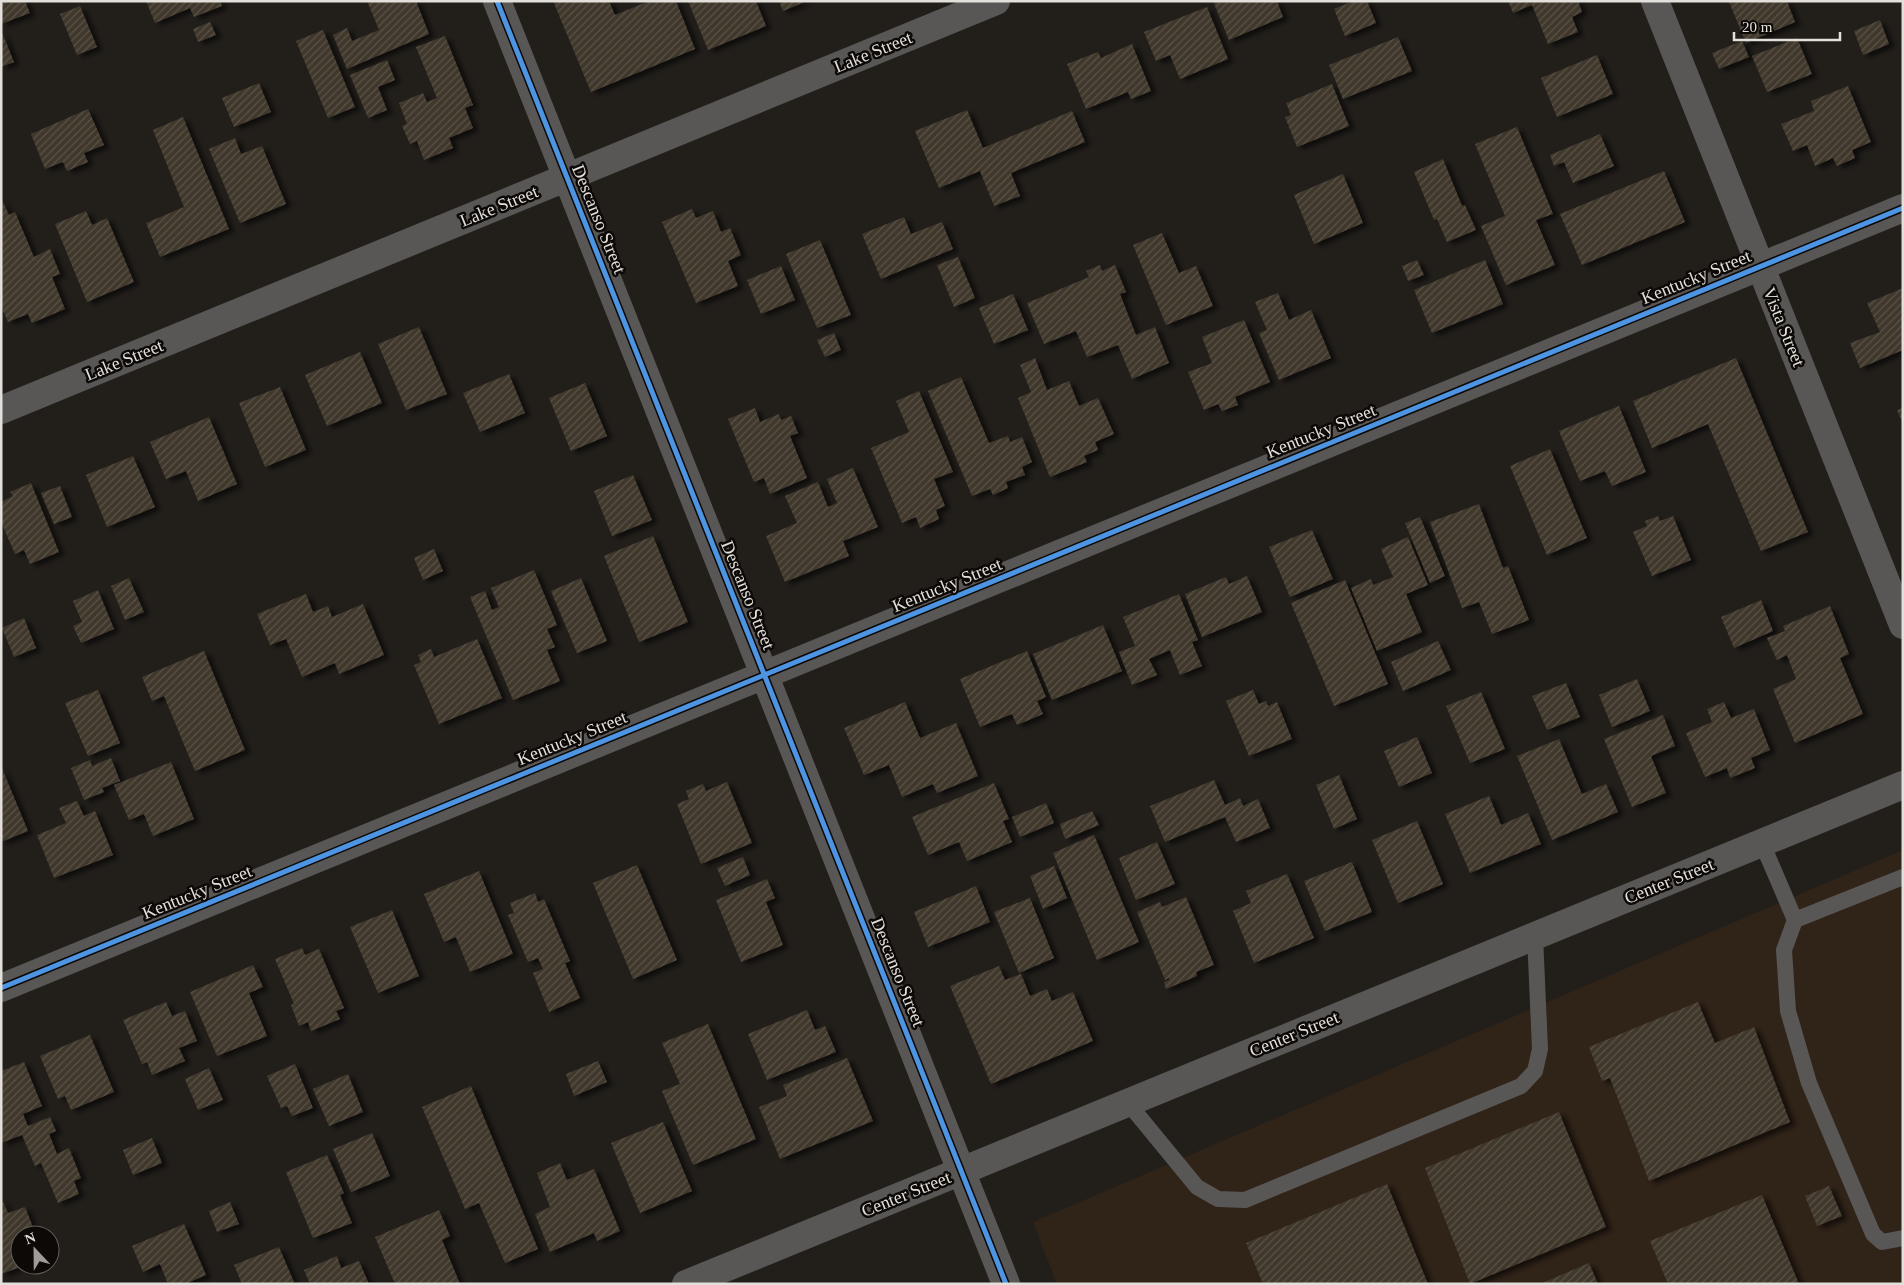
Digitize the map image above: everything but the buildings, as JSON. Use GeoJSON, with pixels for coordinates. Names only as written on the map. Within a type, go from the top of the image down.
{"type":"FeatureCollection","features":[{"type":"Feature","properties":{"kind":"street","name":"Descanso Street"},"geometry":{"type":"LineString","coordinates":[[497,1],[1006,1284]]}},
{"type":"Feature","properties":{"kind":"street","name":"Lake Street"},"geometry":{"type":"LineString","coordinates":[[1,410],[996,1]]}},
{"type":"Feature","properties":{"kind":"street","name":"Vista Street"},"geometry":{"type":"LineString","coordinates":[[1655,1],[1903,625]]}},
{"type":"Feature","properties":{"kind":"street","name":"Kentucky Street"},"geometry":{"type":"LineString","coordinates":[[1,988],[1760,265],[1903,208]]}},
{"type":"Feature","properties":{"kind":"street","name":"Center Street"},"geometry":{"type":"LineString","coordinates":[[686,1284],[1903,785]]}},
{"type":"Feature","properties":{"kind":"lane"},"geometry":{"type":"LineString","coordinates":[[1762,843],[1795,920],[1784,950],[1788,1012],[1809,1083],[1873,1234],[1882,1242],[1903,1238]]}},
{"type":"Feature","properties":{"kind":"lane"},"geometry":{"type":"LineString","coordinates":[[1795,920],[1903,877]]}},
{"type":"Feature","properties":{"kind":"lane"},"geometry":{"type":"LineString","coordinates":[[1128,1103],[1196,1187],[1218,1199],[1245,1200],[1521,1086],[1535,1070],[1540,1049],[1535,936]]}},
{"type":"Feature","properties":{"kind":"shaded area"},"geometry":{"type":"Polygon","coordinates":[[[1903,850],[1903,1284],[1057,1284],[1033,1222],[1903,850]]]}},
{"type":"Feature","properties":{"kind":"cycle path"},"geometry":{"type":"LineString","coordinates":[[497,1],[1006,1284]]}},
{"type":"Feature","properties":{"kind":"cycle path"},"geometry":{"type":"LineString","coordinates":[[1,988],[1903,208]]}}]}
